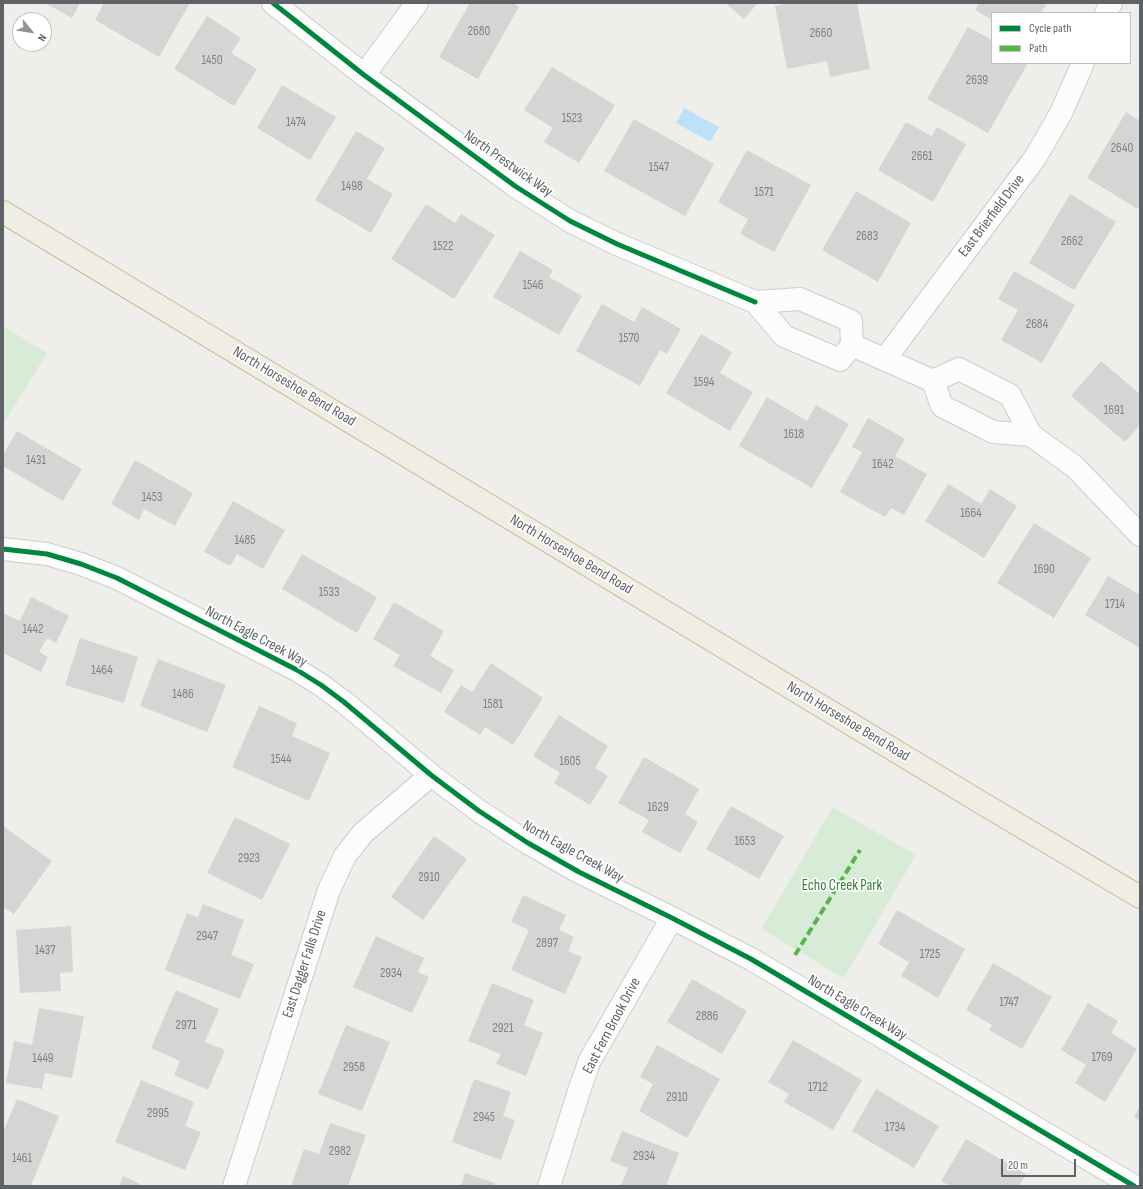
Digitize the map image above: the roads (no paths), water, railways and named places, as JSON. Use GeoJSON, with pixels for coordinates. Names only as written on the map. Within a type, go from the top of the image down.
{"type":"FeatureCollection","features":[{"type":"Feature","properties":{"kind":"highway","name":"North Horseshoe Bend Road"},"geometry":{"type":"LineString","coordinates":[[3,212],[1140,897]]}},
{"type":"Feature","properties":{"kind":"street","name":"North Prestwick Way"},"geometry":{"type":"LineString","coordinates":[[273,3],[364,75],[515,186],[570,221],[617,244],[755,302],[800,299],[852,321],[852,344],[840,360],[784,336],[755,302]]}},
{"type":"Feature","properties":{"kind":"street"},"geometry":{"type":"LineString","coordinates":[[364,75],[417,3]]}},
{"type":"Feature","properties":{"kind":"street"},"geometry":{"type":"LineString","coordinates":[[1106,12],[1111,3]]}},
{"type":"Feature","properties":{"kind":"street","name":"East Brierfield Drive"},"geometry":{"type":"LineString","coordinates":[[885,359],[1035,158],[1061,113],[1083,64]]}},
{"type":"Feature","properties":{"kind":"street"},"geometry":{"type":"LineString","coordinates":[[852,344],[933,381],[942,406],[993,432],[1031,435]]}},
{"type":"Feature","properties":{"kind":"street"},"geometry":{"type":"LineString","coordinates":[[933,381],[959,370],[1010,395],[1031,435],[1075,467],[1140,535]]}},
{"type":"Feature","properties":{"kind":"street","name":"North Eagle Creek Way"},"geometry":{"type":"LineString","coordinates":[[3,549],[47,554],[82,564],[117,578],[296,670],[321,685],[344,702],[431,775],[479,811],[528,843],[579,872],[751,959],[1134,1186]]}},
{"type":"Feature","properties":{"kind":"street","name":"East Dagger Falls Drive"},"geometry":{"type":"LineString","coordinates":[[234,1186],[329,890],[345,856],[363,833],[431,775]]}},
{"type":"Feature","properties":{"kind":"street","name":"East Fern Brook Drive"},"geometry":{"type":"LineString","coordinates":[[549,1186],[590,1060],[672,918]]}},
{"type":"Feature","properties":{"kind":"water"},"geometry":{"type":"Polygon","coordinates":[[[684,108],[719,127],[710,142],[676,123],[684,108]]]}},
{"type":"Feature","properties":{"kind":"park label","name":"Echo Creek Park"},"geometry":{"type":"Point","coordinates":[842,886]}}]}
